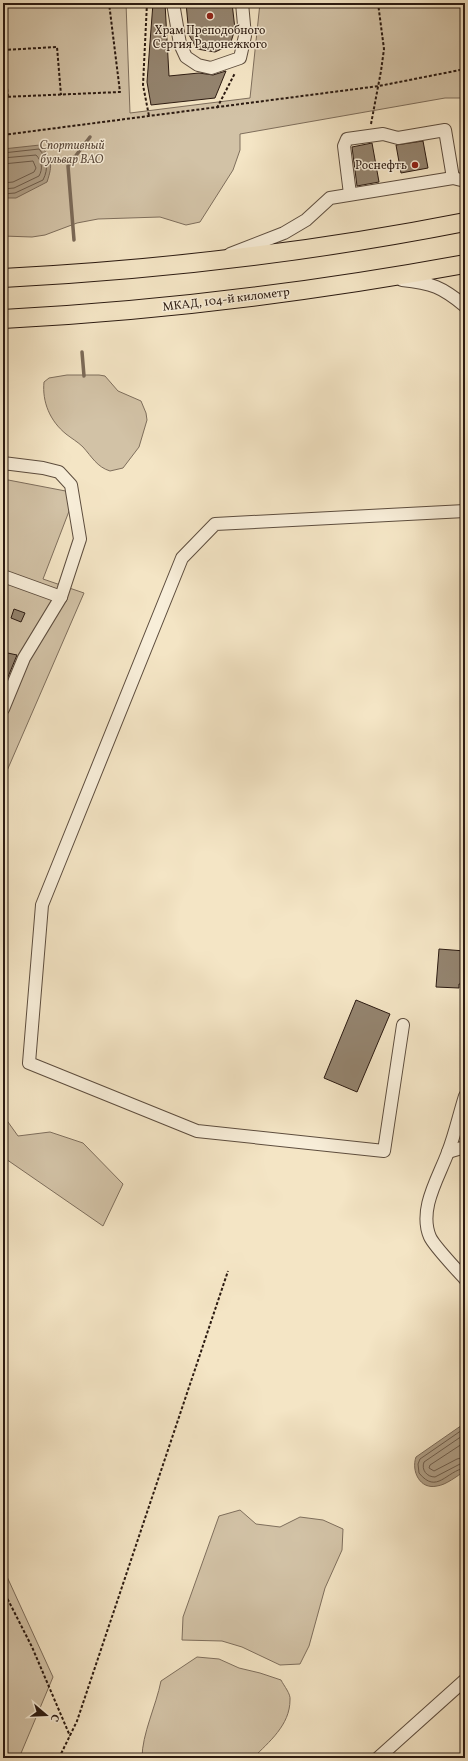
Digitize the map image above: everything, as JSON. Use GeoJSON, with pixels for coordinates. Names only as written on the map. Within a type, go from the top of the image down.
{"type":"FeatureCollection","features":[{"type":"Feature","properties":{"kind":"highway"},"geometry":{"type":"LineString","coordinates":[[3,278],[84,274],[210,261],[328,245],[465,222]]}},
{"type":"Feature","properties":{"kind":"highway","name":"МКАД, 104-й километр"},"geometry":{"type":"LineString","coordinates":[[3,319],[86,314],[215,302],[383,278],[465,264]]}},
{"type":"Feature","properties":{"kind":"street"},"geometry":{"type":"LineString","coordinates":[[173,3],[180,44],[186,57],[198,64],[211,68],[240,58],[245,36],[242,3]]}},
{"type":"Feature","properties":{"kind":"street"},"geometry":{"type":"LineString","coordinates":[[210,261],[284,233],[306,220],[330,198],[459,180],[445,130],[398,138],[383,134],[347,139],[344,146],[350,194]]}},
{"type":"Feature","properties":{"kind":"street"},"geometry":{"type":"LineString","coordinates":[[383,278],[415,281],[433,285],[448,292],[465,306]]}},
{"type":"Feature","properties":{"kind":"street"},"geometry":{"type":"LineString","coordinates":[[3,463],[43,468],[59,472],[72,485],[80,539],[61,597],[24,658],[3,709]]}},
{"type":"Feature","properties":{"kind":"street"},"geometry":{"type":"LineString","coordinates":[[403,1025],[384,1152],[197,1131],[29,1063],[42,905],[182,558],[215,524],[465,511]]}},
{"type":"Feature","properties":{"kind":"street"},"geometry":{"type":"LineString","coordinates":[[3,576],[61,597]]}},
{"type":"Feature","properties":{"kind":"street"},"geometry":{"type":"LineString","coordinates":[[465,1096],[448,1152],[436,1179],[428,1207],[427,1223],[430,1237],[465,1279]]}},
{"type":"Feature","properties":{"kind":"street"},"geometry":{"type":"LineString","coordinates":[[448,1152],[465,1147]]}},
{"type":"Feature","properties":{"kind":"street"},"geometry":{"type":"LineString","coordinates":[[378,1758],[465,1680]]}},
{"type":"Feature","properties":{"kind":"path"},"geometry":{"type":"LineString","coordinates":[[3,97],[120,92],[109,3]]}},
{"type":"Feature","properties":{"kind":"path"},"geometry":{"type":"LineString","coordinates":[[147,3],[143,85],[149,116]]}},
{"type":"Feature","properties":{"kind":"path"},"geometry":{"type":"LineString","coordinates":[[371,125],[379,86],[384,49],[378,3]]}},
{"type":"Feature","properties":{"kind":"path"},"geometry":{"type":"LineString","coordinates":[[8,97],[3,50],[58,47],[61,95]]}},
{"type":"Feature","properties":{"kind":"path"},"geometry":{"type":"LineString","coordinates":[[217,108],[235,73],[240,58]]}},
{"type":"Feature","properties":{"kind":"path"},"geometry":{"type":"LineString","coordinates":[[3,135],[379,86],[465,68]]}},
{"type":"Feature","properties":{"kind":"path"},"geometry":{"type":"LineString","coordinates":[[59,1758],[76,1721],[228,1271]]}},
{"type":"Feature","properties":{"kind":"path"},"geometry":{"type":"LineString","coordinates":[[3,1590],[32,1647],[70,1736]]}},
{"type":"Feature","properties":{"kind":"green space","name":"Спортивный бульвар ВАО"},"geometry":{"type":"Polygon","coordinates":[[[3,3],[126,3],[130,113],[250,98],[260,3],[465,3],[465,98],[445,98],[240,134],[240,150],[233,170],[200,222],[186,225],[160,217],[98,219],[77,223],[45,235],[32,237],[3,236],[3,3]]]}},
{"type":"Feature","properties":{"kind":"green space"},"geometry":{"type":"Polygon","coordinates":[[[67,375],[105,376],[118,391],[141,401],[147,420],[139,447],[123,468],[110,471],[102,467],[81,445],[60,429],[51,417],[44,397],[44,382],[49,378],[67,375]]]}},
{"type":"Feature","properties":{"kind":"green space"},"geometry":{"type":"Polygon","coordinates":[[[3,479],[76,493],[43,579],[84,593],[3,780],[3,479]]]}},
{"type":"Feature","properties":{"kind":"green space"},"geometry":{"type":"Polygon","coordinates":[[[3,1115],[18,1136],[50,1132],[83,1143],[123,1184],[103,1226],[3,1157],[3,1115]]]}},
{"type":"Feature","properties":{"kind":"green space"},"geometry":{"type":"Polygon","coordinates":[[[240,1510],[256,1524],[280,1527],[300,1517],[323,1520],[343,1529],[342,1550],[325,1588],[309,1646],[300,1664],[280,1665],[242,1647],[222,1641],[182,1640],[183,1617],[219,1516],[240,1510]]]}},
{"type":"Feature","properties":{"kind":"green space"},"geometry":{"type":"Polygon","coordinates":[[[3,1568],[53,1677],[19,1758],[3,1758],[3,1568]]]}},
{"type":"Feature","properties":{"kind":"green space"},"geometry":{"type":"Polygon","coordinates":[[[197,1657],[219,1659],[239,1668],[281,1680],[287,1690],[290,1700],[289,1709],[283,1725],[266,1746],[253,1758],[142,1758],[144,1739],[161,1681],[197,1657]]]}},
{"type":"Feature","properties":{"kind":"water"},"geometry":{"type":"Polygon","coordinates":[[[40,145],[47,154],[51,166],[47,182],[16,198],[3,198],[3,149],[40,145]]]}},
{"type":"Feature","properties":{"kind":"water"},"geometry":{"type":"Polygon","coordinates":[[[465,1423],[465,1471],[444,1484],[431,1486],[426,1485],[418,1478],[416,1473],[416,1457],[465,1423]]]}},
{"type":"Feature","properties":{"kind":"building"},"geometry":{"type":"Polygon","coordinates":[[[153,3],[165,3],[169,76],[199,73],[213,75],[226,71],[215,98],[151,105],[147,82],[153,3]]]}},
{"type":"Feature","properties":{"kind":"building","name":"Храм Преподобного Сергия Радонежкого"},"geometry":{"type":"Polygon","coordinates":[[[186,3],[232,3],[235,29],[230,45],[215,52],[197,49],[189,35],[186,3]]]}},
{"type":"Feature","properties":{"kind":"building"},"geometry":{"type":"Polygon","coordinates":[[[423,141],[428,168],[401,173],[396,145],[423,141]]]}},
{"type":"Feature","properties":{"kind":"building"},"geometry":{"type":"Polygon","coordinates":[[[372,143],[379,182],[357,186],[352,147],[372,143]]]}},
{"type":"Feature","properties":{"kind":"building"},"geometry":{"type":"Polygon","coordinates":[[[14,609],[25,613],[21,622],[11,618],[14,609]]]}},
{"type":"Feature","properties":{"kind":"building"},"geometry":{"type":"Polygon","coordinates":[[[3,652],[17,655],[3,689],[3,652]]]}},
{"type":"Feature","properties":{"kind":"building"},"geometry":{"type":"Polygon","coordinates":[[[439,949],[465,951],[465,980],[463,979],[462,984],[459,984],[459,988],[436,987],[439,949]]]}},
{"type":"Feature","properties":{"kind":"building"},"geometry":{"type":"Polygon","coordinates":[[[356,1000],[390,1014],[357,1092],[324,1078],[356,1000]]]}},
{"type":"Feature","properties":{"kind":"waterway"},"geometry":{"type":"LineString","coordinates":[[74,240],[68,166],[90,137]]}},
{"type":"Feature","properties":{"kind":"waterway"},"geometry":{"type":"LineString","coordinates":[[82,352],[84,376]]}},
{"type":"Feature","properties":{"kind":"place","name":"Храм Преподобного Сергия Радонежкого"},"geometry":{"type":"Point","coordinates":[210,16]}},
{"type":"Feature","properties":{"kind":"place","name":"Роснефть"},"geometry":{"type":"Point","coordinates":[415,165]}}]}
